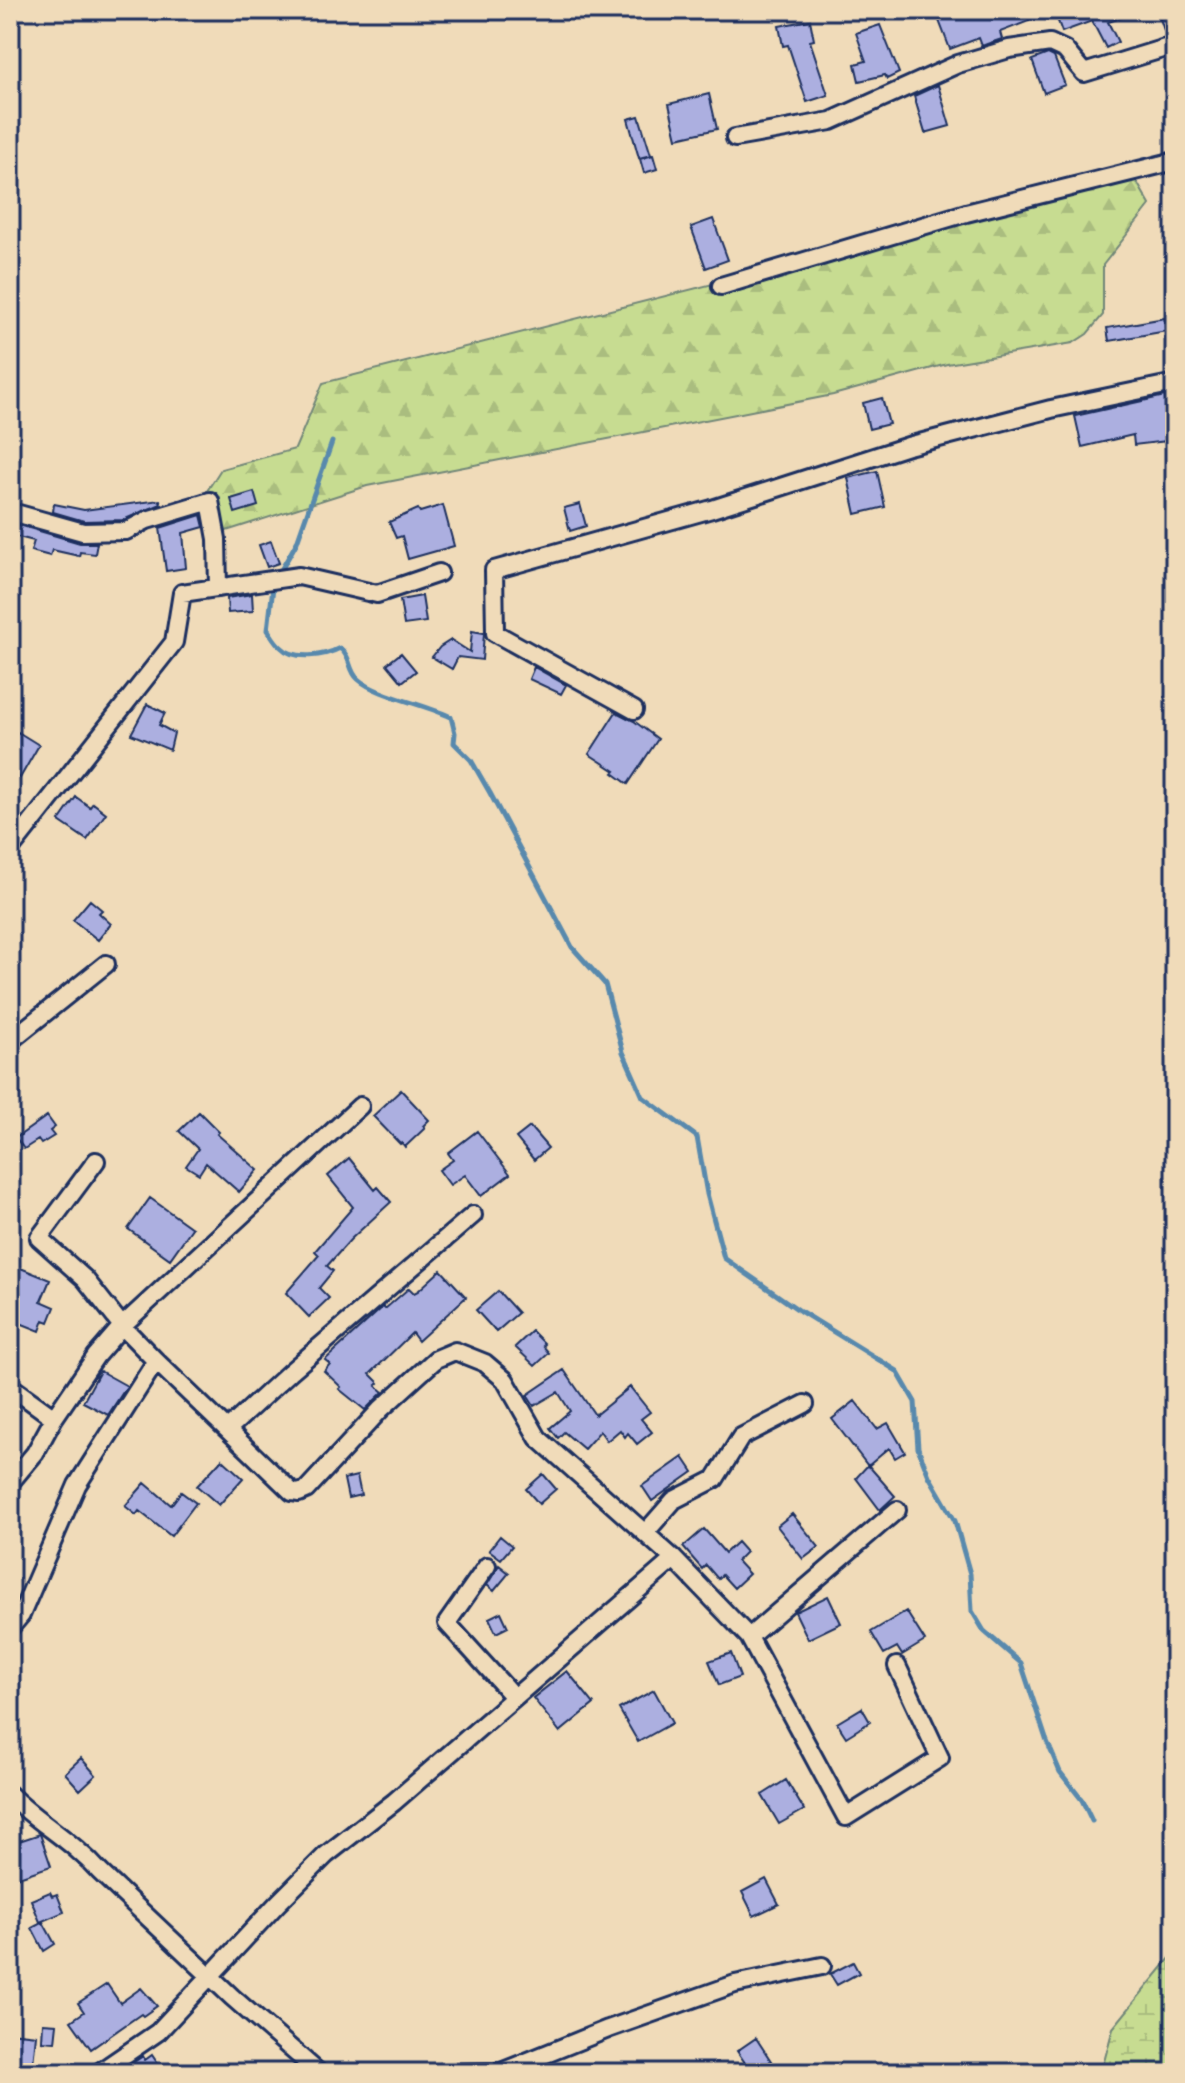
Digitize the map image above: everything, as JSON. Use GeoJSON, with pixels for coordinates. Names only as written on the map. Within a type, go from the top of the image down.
{"type":"FeatureCollection","features":[{"type":"Feature","properties":{"kind":"street"},"geometry":{"type":"LineString","coordinates":[[735,138],[831,121],[958,64],[1009,49],[1050,43],[1065,50],[1084,73],[1175,45]]}},
{"type":"Feature","properties":{"kind":"street"},"geometry":{"type":"LineString","coordinates":[[721,286],[966,213],[1175,161]]}},
{"type":"Feature","properties":{"kind":"street"},"geometry":{"type":"LineString","coordinates":[[634,710],[495,633],[494,570],[712,509],[908,446],[1051,409],[1175,383]]}},
{"type":"Feature","properties":{"kind":"street"},"geometry":{"type":"LineString","coordinates":[[10,516],[19,514],[83,532],[126,531],[147,520],[210,501],[217,539],[218,588]]}},
{"type":"Feature","properties":{"kind":"street"},"geometry":{"type":"LineString","coordinates":[[10,850],[174,642],[182,593],[299,576],[377,594],[439,573]]}},
{"type":"Feature","properties":{"kind":"street"},"geometry":{"type":"LineString","coordinates":[[10,1041],[106,964]]}},
{"type":"Feature","properties":{"kind":"street"},"geometry":{"type":"LineString","coordinates":[[10,1483],[35,1453],[54,1418],[96,1356],[122,1326],[360,1106]]}},
{"type":"Feature","properties":{"kind":"street"},"geometry":{"type":"LineString","coordinates":[[96,1161],[39,1238],[85,1279],[122,1326],[156,1361],[292,1492],[306,1490],[381,1409],[436,1359],[455,1351],[485,1363],[505,1380],[538,1438],[674,1559],[749,1637],[846,1817],[940,1758],[897,1666]]}},
{"type":"Feature","properties":{"kind":"street"},"geometry":{"type":"LineString","coordinates":[[228,1429],[473,1215]]}},
{"type":"Feature","properties":{"kind":"street"},"geometry":{"type":"LineString","coordinates":[[10,1628],[21,1615],[77,1485],[156,1361]]}},
{"type":"Feature","properties":{"kind":"street"},"geometry":{"type":"LineString","coordinates":[[10,1386],[54,1418]]}},
{"type":"Feature","properties":{"kind":"street"},"geometry":{"type":"LineString","coordinates":[[645,1533],[674,1500],[715,1479],[741,1437],[805,1404]]}},
{"type":"Feature","properties":{"kind":"street"},"geometry":{"type":"LineString","coordinates":[[749,1637],[897,1510]]}},
{"type":"Feature","properties":{"kind":"street"},"geometry":{"type":"LineString","coordinates":[[98,2073],[158,2032],[326,1855],[394,1802],[674,1559]]}},
{"type":"Feature","properties":{"kind":"street"},"geometry":{"type":"LineString","coordinates":[[487,1566],[447,1623],[513,1696]]}},
{"type":"Feature","properties":{"kind":"street"},"geometry":{"type":"LineString","coordinates":[[10,1795],[27,1812],[83,1852],[100,1872],[209,1975],[319,2073]]}},
{"type":"Feature","properties":{"kind":"street"},"geometry":{"type":"LineString","coordinates":[[10,1817],[27,1812]]}},
{"type":"Feature","properties":{"kind":"street"},"geometry":{"type":"LineString","coordinates":[[443,2073],[501,2072],[608,2029],[735,1984],[822,1966]]}},
{"type":"Feature","properties":{"kind":"green space"},"geometry":{"type":"Polygon","coordinates":[[[1134,177],[1150,205],[1103,265],[1103,315],[1087,334],[1073,343],[947,364],[833,395],[367,486],[217,534],[207,491],[221,469],[295,449],[323,383],[1134,177]]]}},
{"type":"Feature","properties":{"kind":"green space"},"geometry":{"type":"Polygon","coordinates":[[[1175,1952],[1175,2073],[1101,2073],[1113,2028],[1175,1952]]]}},
{"type":"Feature","properties":{"kind":"building"},"geometry":{"type":"Polygon","coordinates":[[[935,10],[1025,10],[1029,21],[1000,32],[1002,39],[982,46],[979,38],[950,49],[935,10]]]}},
{"type":"Feature","properties":{"kind":"building"},"geometry":{"type":"Polygon","coordinates":[[[1062,10],[1136,10],[1137,13],[1108,22],[1118,42],[1106,48],[1092,21],[1062,32],[1055,13],[1062,10]]]}},
{"type":"Feature","properties":{"kind":"building"},"geometry":{"type":"Polygon","coordinates":[[[1157,10],[1175,10],[1175,34],[1166,36],[1157,10]]]}},
{"type":"Feature","properties":{"kind":"building"},"geometry":{"type":"Polygon","coordinates":[[[810,20],[814,40],[810,41],[828,95],[807,102],[788,45],[783,46],[779,26],[810,20]]]}},
{"type":"Feature","properties":{"kind":"building"},"geometry":{"type":"Polygon","coordinates":[[[880,25],[899,73],[887,79],[885,75],[859,81],[855,64],[866,61],[856,33],[880,25]]]}},
{"type":"Feature","properties":{"kind":"building"},"geometry":{"type":"Polygon","coordinates":[[[1048,54],[1054,57],[1065,85],[1044,93],[1032,60],[1048,54]]]}},
{"type":"Feature","properties":{"kind":"building"},"geometry":{"type":"Polygon","coordinates":[[[938,85],[950,126],[925,133],[914,96],[938,85]]]}},
{"type":"Feature","properties":{"kind":"building"},"geometry":{"type":"Polygon","coordinates":[[[709,94],[717,129],[677,138],[669,104],[709,94]]]}},
{"type":"Feature","properties":{"kind":"building"},"geometry":{"type":"Polygon","coordinates":[[[639,116],[651,155],[639,158],[628,119],[639,116]]]}},
{"type":"Feature","properties":{"kind":"building"},"geometry":{"type":"Polygon","coordinates":[[[653,155],[657,169],[644,173],[640,159],[653,155]]]}},
{"type":"Feature","properties":{"kind":"building"},"geometry":{"type":"Polygon","coordinates":[[[713,219],[728,260],[706,268],[691,227],[713,219]]]}},
{"type":"Feature","properties":{"kind":"building"},"geometry":{"type":"Polygon","coordinates":[[[1165,318],[1167,331],[1109,341],[1107,328],[1165,318]]]}},
{"type":"Feature","properties":{"kind":"building"},"geometry":{"type":"Polygon","coordinates":[[[1165,396],[1167,408],[1175,406],[1175,440],[1134,445],[1133,435],[1082,447],[1075,416],[1165,396]]]}},
{"type":"Feature","properties":{"kind":"building"},"geometry":{"type":"Polygon","coordinates":[[[882,398],[889,424],[869,429],[863,403],[882,398]]]}},
{"type":"Feature","properties":{"kind":"building"},"geometry":{"type":"Polygon","coordinates":[[[877,471],[885,507],[856,514],[848,478],[877,471]]]}},
{"type":"Feature","properties":{"kind":"building"},"geometry":{"type":"Polygon","coordinates":[[[254,492],[258,506],[235,513],[231,499],[254,492]]]}},
{"type":"Feature","properties":{"kind":"building"},"geometry":{"type":"Polygon","coordinates":[[[160,500],[161,504],[123,520],[84,521],[53,512],[54,504],[84,510],[160,500]]]}},
{"type":"Feature","properties":{"kind":"building"},"geometry":{"type":"Polygon","coordinates":[[[580,504],[586,526],[570,531],[564,508],[580,504]]]}},
{"type":"Feature","properties":{"kind":"building"},"geometry":{"type":"Polygon","coordinates":[[[443,505],[454,546],[408,559],[402,536],[396,538],[389,522],[418,509],[420,512],[443,505]]]}},
{"type":"Feature","properties":{"kind":"building"},"geometry":{"type":"Polygon","coordinates":[[[201,515],[204,527],[183,533],[186,568],[166,571],[160,528],[201,515]]]}},
{"type":"Feature","properties":{"kind":"building"},"geometry":{"type":"Polygon","coordinates":[[[19,525],[80,543],[97,543],[95,554],[80,552],[79,556],[52,550],[50,556],[31,551],[34,541],[10,535],[10,527],[19,525]]]}},
{"type":"Feature","properties":{"kind":"building"},"geometry":{"type":"Polygon","coordinates":[[[271,541],[279,563],[267,567],[259,545],[271,541]]]}},
{"type":"Feature","properties":{"kind":"building"},"geometry":{"type":"Polygon","coordinates":[[[252,594],[253,611],[228,613],[227,598],[252,594]]]}},
{"type":"Feature","properties":{"kind":"building"},"geometry":{"type":"Polygon","coordinates":[[[422,596],[426,622],[404,625],[400,600],[422,596]]]}},
{"type":"Feature","properties":{"kind":"building"},"geometry":{"type":"Polygon","coordinates":[[[472,631],[484,633],[482,660],[458,657],[452,669],[432,657],[451,640],[470,652],[472,631]]]}},
{"type":"Feature","properties":{"kind":"building"},"geometry":{"type":"Polygon","coordinates":[[[401,653],[416,671],[402,682],[387,664],[401,653]]]}},
{"type":"Feature","properties":{"kind":"building"},"geometry":{"type":"Polygon","coordinates":[[[534,667],[566,685],[561,694],[529,679],[534,667]]]}},
{"type":"Feature","properties":{"kind":"building"},"geometry":{"type":"Polygon","coordinates":[[[147,704],[165,713],[159,725],[174,733],[170,750],[131,734],[147,704]]]}},
{"type":"Feature","properties":{"kind":"building"},"geometry":{"type":"Polygon","coordinates":[[[616,712],[658,739],[628,784],[589,754],[616,712]]]}},
{"type":"Feature","properties":{"kind":"building"},"geometry":{"type":"Polygon","coordinates":[[[18,732],[39,745],[20,778],[10,772],[10,746],[18,732]]]}},
{"type":"Feature","properties":{"kind":"building"},"geometry":{"type":"Polygon","coordinates":[[[76,797],[90,807],[93,803],[106,813],[87,840],[59,821],[76,797]]]}},
{"type":"Feature","properties":{"kind":"building"},"geometry":{"type":"Polygon","coordinates":[[[90,900],[102,910],[99,913],[111,924],[98,940],[73,920],[90,900]]]}},
{"type":"Feature","properties":{"kind":"building"},"geometry":{"type":"Polygon","coordinates":[[[401,1090],[429,1120],[405,1147],[373,1116],[401,1090]]]}},
{"type":"Feature","properties":{"kind":"building"},"geometry":{"type":"Polygon","coordinates":[[[199,1112],[219,1132],[217,1134],[258,1170],[239,1192],[206,1163],[199,1174],[186,1166],[198,1149],[179,1131],[199,1112]]]}},
{"type":"Feature","properties":{"kind":"building"},"geometry":{"type":"Polygon","coordinates":[[[47,1116],[55,1127],[50,1131],[54,1136],[41,1144],[38,1140],[24,1149],[16,1138],[47,1116]]]}},
{"type":"Feature","properties":{"kind":"building"},"geometry":{"type":"Polygon","coordinates":[[[530,1127],[548,1148],[534,1160],[516,1138],[530,1127]]]}},
{"type":"Feature","properties":{"kind":"building"},"geometry":{"type":"Polygon","coordinates":[[[477,1131],[510,1174],[481,1196],[465,1175],[450,1185],[439,1170],[453,1160],[448,1153],[477,1131]]]}},
{"type":"Feature","properties":{"kind":"building"},"geometry":{"type":"Polygon","coordinates":[[[349,1158],[375,1190],[378,1187],[391,1202],[327,1266],[333,1271],[319,1288],[329,1298],[309,1317],[286,1293],[319,1255],[315,1251],[353,1207],[328,1176],[349,1158]]]}},
{"type":"Feature","properties":{"kind":"building"},"geometry":{"type":"Polygon","coordinates":[[[150,1198],[192,1228],[170,1259],[128,1229],[150,1198]]]}},
{"type":"Feature","properties":{"kind":"building"},"geometry":{"type":"Polygon","coordinates":[[[18,1267],[50,1280],[41,1301],[55,1307],[49,1322],[44,1320],[40,1331],[10,1319],[10,1280],[18,1267]]]}},
{"type":"Feature","properties":{"kind":"building"},"geometry":{"type":"Polygon","coordinates":[[[441,1270],[466,1297],[418,1341],[412,1333],[370,1374],[383,1392],[365,1410],[339,1389],[341,1387],[324,1371],[330,1364],[325,1360],[383,1307],[385,1309],[409,1288],[414,1293],[418,1291],[441,1270]]]}},
{"type":"Feature","properties":{"kind":"building"},"geometry":{"type":"Polygon","coordinates":[[[498,1291],[518,1313],[496,1332],[476,1310],[498,1291]]]}},
{"type":"Feature","properties":{"kind":"building"},"geometry":{"type":"Polygon","coordinates":[[[532,1331],[549,1353],[535,1366],[515,1347],[532,1331]]]}},
{"type":"Feature","properties":{"kind":"building"},"geometry":{"type":"Polygon","coordinates":[[[564,1370],[595,1415],[630,1387],[650,1412],[641,1419],[652,1432],[637,1444],[628,1433],[625,1437],[620,1430],[607,1441],[600,1431],[584,1449],[564,1432],[558,1438],[550,1428],[570,1411],[558,1392],[534,1406],[527,1395],[564,1370]]]}},
{"type":"Feature","properties":{"kind":"building"},"geometry":{"type":"Polygon","coordinates":[[[100,1371],[127,1386],[108,1415],[83,1402],[100,1371]]]}},
{"type":"Feature","properties":{"kind":"building"},"geometry":{"type":"Polygon","coordinates":[[[855,1401],[877,1429],[888,1423],[905,1452],[895,1458],[889,1448],[868,1466],[832,1419],[855,1401]]]}},
{"type":"Feature","properties":{"kind":"building"},"geometry":{"type":"Polygon","coordinates":[[[683,1457],[693,1472],[652,1501],[642,1486],[683,1457]]]}},
{"type":"Feature","properties":{"kind":"building"},"geometry":{"type":"Polygon","coordinates":[[[222,1459],[243,1478],[219,1505],[197,1486],[222,1459]]]}},
{"type":"Feature","properties":{"kind":"building"},"geometry":{"type":"Polygon","coordinates":[[[868,1465],[895,1496],[880,1510],[856,1478],[868,1465]]]}},
{"type":"Feature","properties":{"kind":"building"},"geometry":{"type":"Polygon","coordinates":[[[543,1474],[556,1489],[539,1504],[526,1489],[543,1474]]]}},
{"type":"Feature","properties":{"kind":"building"},"geometry":{"type":"Polygon","coordinates":[[[357,1476],[361,1495],[348,1498],[344,1479],[357,1476]]]}},
{"type":"Feature","properties":{"kind":"building"},"geometry":{"type":"Polygon","coordinates":[[[145,1483],[171,1505],[181,1492],[196,1503],[171,1536],[139,1511],[136,1515],[125,1506],[145,1483]]]}},
{"type":"Feature","properties":{"kind":"building"},"geometry":{"type":"Polygon","coordinates":[[[792,1514],[819,1547],[803,1559],[777,1526],[792,1514]]]}},
{"type":"Feature","properties":{"kind":"building"},"geometry":{"type":"Polygon","coordinates":[[[704,1529],[725,1553],[737,1542],[746,1552],[737,1561],[749,1574],[734,1588],[722,1575],[718,1579],[706,1565],[702,1569],[683,1547],[704,1529]]]}},
{"type":"Feature","properties":{"kind":"building"},"geometry":{"type":"Polygon","coordinates":[[[500,1536],[512,1546],[501,1559],[489,1550],[500,1536]]]}},
{"type":"Feature","properties":{"kind":"building"},"geometry":{"type":"Polygon","coordinates":[[[499,1565],[509,1573],[494,1591],[487,1585],[499,1565]]]}},
{"type":"Feature","properties":{"kind":"building"},"geometry":{"type":"Polygon","coordinates":[[[828,1596],[841,1623],[808,1639],[795,1612],[828,1596]]]}},
{"type":"Feature","properties":{"kind":"building"},"geometry":{"type":"Polygon","coordinates":[[[906,1611],[925,1641],[902,1655],[897,1647],[884,1654],[871,1632],[906,1611]]]}},
{"type":"Feature","properties":{"kind":"building"},"geometry":{"type":"Polygon","coordinates":[[[501,1612],[508,1627],[496,1633],[489,1618],[501,1612]]]}},
{"type":"Feature","properties":{"kind":"building"},"geometry":{"type":"Polygon","coordinates":[[[731,1653],[740,1677],[719,1685],[709,1661],[731,1653]]]}},
{"type":"Feature","properties":{"kind":"building"},"geometry":{"type":"Polygon","coordinates":[[[567,1671],[594,1704],[560,1732],[533,1698],[567,1671]]]}},
{"type":"Feature","properties":{"kind":"building"},"geometry":{"type":"Polygon","coordinates":[[[654,1690],[672,1723],[638,1742],[619,1709],[654,1690]]]}},
{"type":"Feature","properties":{"kind":"building"},"geometry":{"type":"Polygon","coordinates":[[[862,1708],[870,1722],[846,1737],[837,1723],[862,1708]]]}},
{"type":"Feature","properties":{"kind":"building"},"geometry":{"type":"Polygon","coordinates":[[[81,1758],[96,1775],[80,1790],[65,1773],[81,1758]]]}},
{"type":"Feature","properties":{"kind":"building"},"geometry":{"type":"Polygon","coordinates":[[[786,1780],[804,1810],[779,1824],[762,1795],[786,1780]]]}},
{"type":"Feature","properties":{"kind":"building"},"geometry":{"type":"Polygon","coordinates":[[[40,1834],[51,1866],[10,1880],[10,1844],[40,1834]]]}},
{"type":"Feature","properties":{"kind":"building"},"geometry":{"type":"Polygon","coordinates":[[[766,1879],[779,1904],[754,1916],[742,1892],[766,1879]]]}},
{"type":"Feature","properties":{"kind":"building"},"geometry":{"type":"Polygon","coordinates":[[[50,1892],[52,1896],[57,1894],[64,1912],[40,1922],[31,1900],[50,1892]]]}},
{"type":"Feature","properties":{"kind":"building"},"geometry":{"type":"Polygon","coordinates":[[[43,1922],[55,1944],[44,1951],[32,1928],[43,1922]]]}},
{"type":"Feature","properties":{"kind":"building"},"geometry":{"type":"Polygon","coordinates":[[[853,1962],[859,1973],[837,1985],[830,1974],[853,1962]]]}},
{"type":"Feature","properties":{"kind":"building"},"geometry":{"type":"Polygon","coordinates":[[[107,1984],[120,2003],[141,1988],[157,2006],[91,2049],[71,2021],[84,2012],[78,2003],[107,1984]]]}},
{"type":"Feature","properties":{"kind":"building"},"geometry":{"type":"Polygon","coordinates":[[[43,2023],[57,2024],[55,2042],[42,2041],[43,2023]]]}},
{"type":"Feature","properties":{"kind":"building"},"geometry":{"type":"Polygon","coordinates":[[[10,2032],[36,2035],[33,2064],[10,2061],[10,2032]]]}},
{"type":"Feature","properties":{"kind":"building"},"geometry":{"type":"Polygon","coordinates":[[[756,2038],[771,2061],[752,2073],[737,2051],[756,2038]]]}},
{"type":"Feature","properties":{"kind":"building"},"geometry":{"type":"Polygon","coordinates":[[[152,2055],[164,2073],[118,2073],[143,2056],[145,2060],[152,2055]]]}},
{"type":"Feature","properties":{"kind":"waterway"},"geometry":{"type":"LineString","coordinates":[[280,572],[297,542],[332,442]]}},
{"type":"Feature","properties":{"kind":"waterway"},"geometry":{"type":"LineString","coordinates":[[273,587],[268,630],[277,644],[301,656],[340,648],[355,675],[366,685],[451,717],[454,743],[471,760],[572,947],[605,984],[623,1052],[643,1097],[697,1137],[707,1194],[724,1258],[800,1311],[897,1371],[915,1402],[918,1448],[929,1476],[955,1521],[970,1574],[972,1611],[984,1631],[1021,1663],[1060,1772],[1082,1800],[1092,1821]]}}]}
